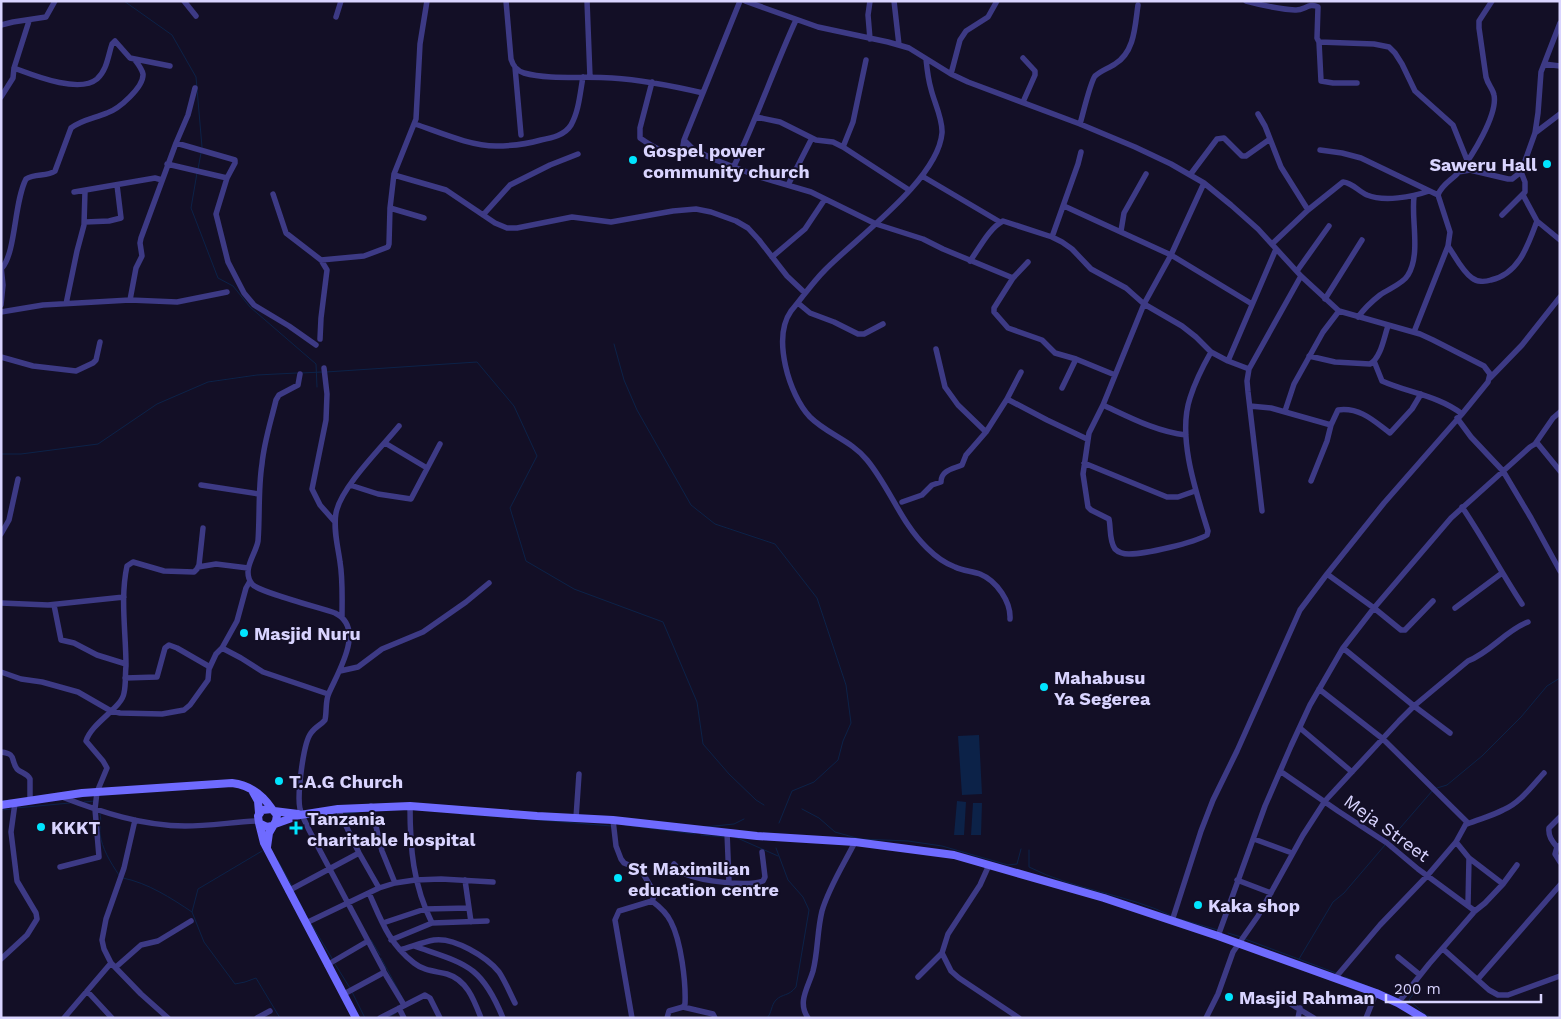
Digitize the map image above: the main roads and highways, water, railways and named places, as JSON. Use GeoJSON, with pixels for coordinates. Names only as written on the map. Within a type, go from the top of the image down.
{"type":"FeatureCollection","features":[{"type":"Feature","properties":{"kind":"main road"},"geometry":{"type":"LineString","coordinates":[[1,806],[97,792],[232,783],[250,788],[265,800],[273,810],[277,818],[267,838],[266,847]]}},
{"type":"Feature","properties":{"kind":"main road"},"geometry":{"type":"LineString","coordinates":[[250,788],[258,801],[262,840],[356,1018]]}},
{"type":"Feature","properties":{"kind":"main road"},"geometry":{"type":"LineString","coordinates":[[259,819],[267,827],[301,814],[338,808],[410,806],[613,820],[929,850],[954,855],[1104,898],[1239,943],[1376,993],[1398,1003],[1423,1018]]}},
{"type":"Feature","properties":{"kind":"main road"},"geometry":{"type":"LineString","coordinates":[[259,819],[264,809],[301,814]]}},
{"type":"Feature","properties":{"kind":"water"},"geometry":{"type":"Polygon","coordinates":[[[979,735],[982,794],[962,795],[958,736],[979,735]]]}},
{"type":"Feature","properties":{"kind":"water"},"geometry":{"type":"Polygon","coordinates":[[[957,801],[966,802],[964,835],[954,835],[957,801]]]}},
{"type":"Feature","properties":{"kind":"water"},"geometry":{"type":"Polygon","coordinates":[[[973,803],[982,803],[981,835],[971,835],[973,803]]]}},
{"type":"Feature","properties":{"kind":"waterway"},"geometry":{"type":"LineString","coordinates":[[124,1],[172,35],[196,77],[202,147]]}},
{"type":"Feature","properties":{"kind":"waterway"},"geometry":{"type":"LineString","coordinates":[[198,169],[201,153]]}},
{"type":"Feature","properties":{"kind":"waterway"},"geometry":{"type":"LineString","coordinates":[[197,173],[191,208],[218,278],[233,286],[250,307],[316,364],[317,387]]}},
{"type":"Feature","properties":{"kind":"waterway"},"geometry":{"type":"LineString","coordinates":[[614,344],[624,380],[637,410],[691,505],[715,524],[775,544],[817,598],[846,685],[851,723],[843,741],[838,760],[814,782],[792,791],[779,823]]}},
{"type":"Feature","properties":{"kind":"waterway"},"geometry":{"type":"LineString","coordinates":[[326,372],[477,362],[514,406],[537,456],[510,508],[526,561],[574,589],[663,622],[697,702],[703,744],[729,774],[756,800],[764,805]]}},
{"type":"Feature","properties":{"kind":"waterway"},"geometry":{"type":"LineString","coordinates":[[301,373],[322,372]]}},
{"type":"Feature","properties":{"kind":"waterway"},"geometry":{"type":"LineString","coordinates":[[1,454],[21,454],[98,444],[157,404],[208,382],[257,375],[297,373]]}},
{"type":"Feature","properties":{"kind":"waterway"},"geometry":{"type":"LineString","coordinates":[[1437,788],[1447,785],[1482,756],[1521,717],[1547,686],[1560,678]]}},
{"type":"Feature","properties":{"kind":"waterway"},"geometry":{"type":"LineString","coordinates":[[1388,842],[1433,790]]}},
{"type":"Feature","properties":{"kind":"waterway"},"geometry":{"type":"LineString","coordinates":[[1,801],[11,800]]}},
{"type":"Feature","properties":{"kind":"waterway"},"geometry":{"type":"LineString","coordinates":[[84,802],[95,801]]}},
{"type":"Feature","properties":{"kind":"waterway"},"geometry":{"type":"LineString","coordinates":[[16,808],[70,803]]}},
{"type":"Feature","properties":{"kind":"waterway"},"geometry":{"type":"LineString","coordinates":[[451,806],[465,807]]}},
{"type":"Feature","properties":{"kind":"waterway"},"geometry":{"type":"LineString","coordinates":[[1,810],[12,809]]}},
{"type":"Feature","properties":{"kind":"waterway"},"geometry":{"type":"LineString","coordinates":[[802,809],[819,818],[835,832],[860,839],[908,841],[942,846],[1008,865],[1017,864],[1021,849]]}},
{"type":"Feature","properties":{"kind":"waterway"},"geometry":{"type":"LineString","coordinates":[[344,814],[359,812]]}},
{"type":"Feature","properties":{"kind":"waterway"},"geometry":{"type":"LineString","coordinates":[[100,814],[100,834],[103,844],[119,875]]}},
{"type":"Feature","properties":{"kind":"waterway"},"geometry":{"type":"LineString","coordinates":[[309,817],[337,814]]}},
{"type":"Feature","properties":{"kind":"waterway"},"geometry":{"type":"LineString","coordinates":[[461,814],[517,818]]}},
{"type":"Feature","properties":{"kind":"waterway"},"geometry":{"type":"LineString","coordinates":[[528,819],[611,826]]}},
{"type":"Feature","properties":{"kind":"waterway"},"geometry":{"type":"LineString","coordinates":[[705,827],[734,824],[744,819]]}},
{"type":"Feature","properties":{"kind":"waterway"},"geometry":{"type":"LineString","coordinates":[[625,825],[695,834]]}},
{"type":"Feature","properties":{"kind":"waterway"},"geometry":{"type":"LineString","coordinates":[[701,835],[725,837]]}},
{"type":"Feature","properties":{"kind":"waterway"},"geometry":{"type":"LineString","coordinates":[[735,837],[778,856]]}},
{"type":"Feature","properties":{"kind":"waterway"},"geometry":{"type":"LineString","coordinates":[[1299,959],[1333,902],[1344,893],[1385,845]]}},
{"type":"Feature","properties":{"kind":"waterway"},"geometry":{"type":"LineString","coordinates":[[767,1018],[776,1000],[796,987],[809,910],[803,897],[788,880],[776,848]]}},
{"type":"Feature","properties":{"kind":"waterway"},"geometry":{"type":"LineString","coordinates":[[1029,850],[1029,867],[1046,875],[1137,902],[1172,916]]}},
{"type":"Feature","properties":{"kind":"waterway"},"geometry":{"type":"LineString","coordinates":[[262,851],[198,889],[192,912],[204,942],[235,984],[256,978],[280,1018]]}},
{"type":"Feature","properties":{"kind":"waterway"},"geometry":{"type":"LineString","coordinates":[[278,861],[292,886]]}},
{"type":"Feature","properties":{"kind":"waterway"},"geometry":{"type":"LineString","coordinates":[[123,878],[150,887],[192,912]]}},
{"type":"Feature","properties":{"kind":"waterway"},"geometry":{"type":"LineString","coordinates":[[293,890],[305,913]]}},
{"type":"Feature","properties":{"kind":"waterway"},"geometry":{"type":"LineString","coordinates":[[1176,918],[1218,930]]}},
{"type":"Feature","properties":{"kind":"waterway"},"geometry":{"type":"LineString","coordinates":[[312,925],[333,960]]}},
{"type":"Feature","properties":{"kind":"waterway"},"geometry":{"type":"LineString","coordinates":[[1228,933],[1241,937]]}},
{"type":"Feature","properties":{"kind":"waterway"},"geometry":{"type":"LineString","coordinates":[[1245,939],[1336,973]]}},
{"type":"Feature","properties":{"kind":"waterway"},"geometry":{"type":"LineString","coordinates":[[371,940],[380,955]]}},
{"type":"Feature","properties":{"kind":"waterway"},"geometry":{"type":"LineString","coordinates":[[381,958],[402,997]]}},
{"type":"Feature","properties":{"kind":"waterway"},"geometry":{"type":"LineString","coordinates":[[335,964],[350,988]]}},
{"type":"Feature","properties":{"kind":"waterway"},"geometry":{"type":"LineString","coordinates":[[1345,977],[1399,999]]}},
{"type":"Feature","properties":{"kind":"waterway"},"geometry":{"type":"LineString","coordinates":[[1420,984],[1409,1000],[1426,1015],[1433,1018]]}},
{"type":"Feature","properties":{"kind":"waterway"},"geometry":{"type":"LineString","coordinates":[[352,992],[365,1018]]}},
{"type":"Feature","properties":{"kind":"waterway"},"geometry":{"type":"LineString","coordinates":[[387,1018],[396,1013]]}},
{"type":"Feature","properties":{"kind":"place","name":"Gospel power community church"},"geometry":{"type":"Point","coordinates":[633,160]}},
{"type":"Feature","properties":{"kind":"place","name":"Saweru Hall"},"geometry":{"type":"Point","coordinates":[1547,164]}},
{"type":"Feature","properties":{"kind":"place","name":"Masjid Nuru"},"geometry":{"type":"Point","coordinates":[244,633]}},
{"type":"Feature","properties":{"kind":"place","name":"Mahabusu Ya Segerea"},"geometry":{"type":"Point","coordinates":[1044,687]}},
{"type":"Feature","properties":{"kind":"place","name":"T.A.G Church"},"geometry":{"type":"Point","coordinates":[279,781]}},
{"type":"Feature","properties":{"kind":"place","name":"KKKT"},"geometry":{"type":"Point","coordinates":[41,827]}},
{"type":"Feature","properties":{"kind":"place","name":"Tanzania charitable hospital"},"geometry":{"type":"Point","coordinates":[296,828]}},
{"type":"Feature","properties":{"kind":"place","name":"St Maximilian education centre"},"geometry":{"type":"Point","coordinates":[618,878]}},
{"type":"Feature","properties":{"kind":"place","name":"Kaka shop"},"geometry":{"type":"Point","coordinates":[1198,905]}},
{"type":"Feature","properties":{"kind":"place","name":"Masjid Rahman"},"geometry":{"type":"Point","coordinates":[1229,997]}}]}
